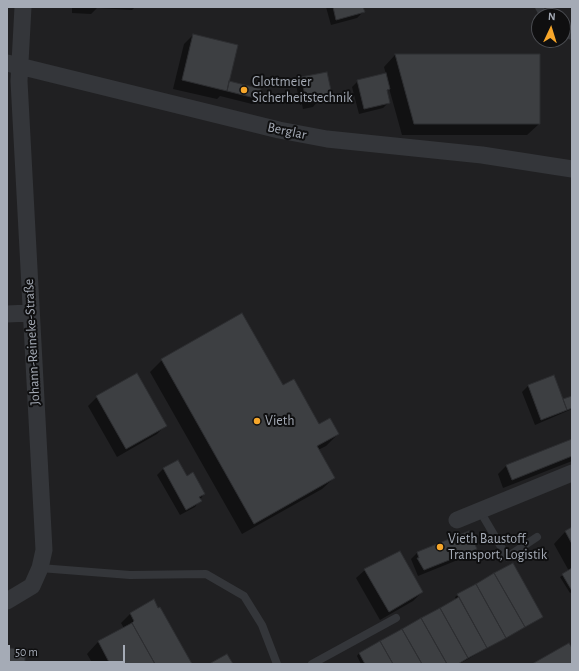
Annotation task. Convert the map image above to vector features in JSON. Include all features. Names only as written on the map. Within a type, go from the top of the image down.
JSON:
[{"type":"street","name":"Johann-Reineke-Straße","points":[[7,601],[32,586],[40,568],[44,550],[18,82],[13,64],[23,7]]},
{"type":"street","name":"Berglar","points":[[13,64],[280,130],[328,140],[482,155],[572,169]]},
{"type":"street","points":[[7,314],[30,313]]},
{"type":"street","points":[[456,520],[572,473]]},
{"type":"lane","points":[[480,511],[507,557],[536,537]]},
{"type":"lane","points":[[40,568],[130,575],[206,574],[244,596],[262,625],[277,664]]},
{"type":"lane","points":[[312,664],[396,618]]},
{"type":"shaded area","points":[[7,7],[572,7],[572,664],[7,664]]},
{"type":"building","points":[[333,7],[363,7],[365,12],[336,20]]},
{"type":"building","points":[[193,34],[238,45],[227,91],[182,80]]},
{"type":"building","points":[[395,54],[540,54],[540,124],[414,124]]},
{"type":"building","points":[[327,72],[332,95],[319,97],[320,101],[309,103],[308,99],[306,100],[301,77]]},
{"type":"building","points":[[386,73],[390,89],[387,90],[390,103],[364,109],[357,80]]},
{"type":"building","name":"Glottmeier Sicherheitstechnik","points":[[229,81],[261,89],[259,99],[227,91]]},
{"type":"building","name":"Vieth","points":[[242,313],[283,385],[294,379],[319,424],[330,418],[339,434],[317,446],[335,478],[254,524],[161,359]]},
{"type":"building","points":[[137,373],[167,426],[126,449],[96,396]]},
{"type":"building","points":[[554,375],[567,410],[541,420],[528,385]]},
{"type":"building","points":[[572,396],[572,408],[567,410],[563,399]]},
{"type":"building","points":[[572,439],[572,456],[512,480],[506,465]]},
{"type":"building","points":[[178,460],[187,476],[193,472],[205,494],[199,497],[202,501],[186,510],[163,468]]},
{"type":"building","points":[[572,527],[572,544],[565,531]]},
{"type":"building","points":[[469,531],[477,549],[424,570],[417,558],[419,558],[417,552]]},
{"type":"building","points":[[400,551],[423,592],[389,612],[364,569]]},
{"type":"building","points":[[513,563],[543,617],[525,627],[494,573]]},
{"type":"building","points":[[572,568],[572,591],[562,574]]},
{"type":"building","points":[[494,573],[525,627],[506,638],[476,584]]},
{"type":"building","points":[[476,584],[506,638],[487,648],[457,594]]},
{"type":"building","points":[[459,597],[487,648],[468,658],[440,608]]},
{"type":"building","points":[[154,599],[192,664],[155,664],[132,623],[134,621],[130,613]]},
{"type":"building","points":[[440,608],[468,658],[458,664],[447,664],[421,618]]},
{"type":"building","points":[[421,618],[447,664],[422,664],[402,629]]},
{"type":"building","points":[[132,623],[155,664],[110,664],[98,641]]},
{"type":"building","points":[[402,629],[422,664],[393,664],[380,641]]},
{"type":"building","points":[[380,641],[393,664],[365,664],[359,653]]},
{"type":"building","points":[[569,643],[572,648],[572,664],[532,664]]},
{"type":"building","points":[[7,648],[25,649],[25,664],[7,664]]},
{"type":"building","points":[[227,654],[233,664],[209,664]]},
{"type":"place","name":"Glottmeier Sicherheitstechnik","points":[[244,90]]},
{"type":"place","name":"Vieth","points":[[257,421]]},
{"type":"place","name":"Vieth Baustoff, Transport, Logistik","points":[[440,547]]}]
